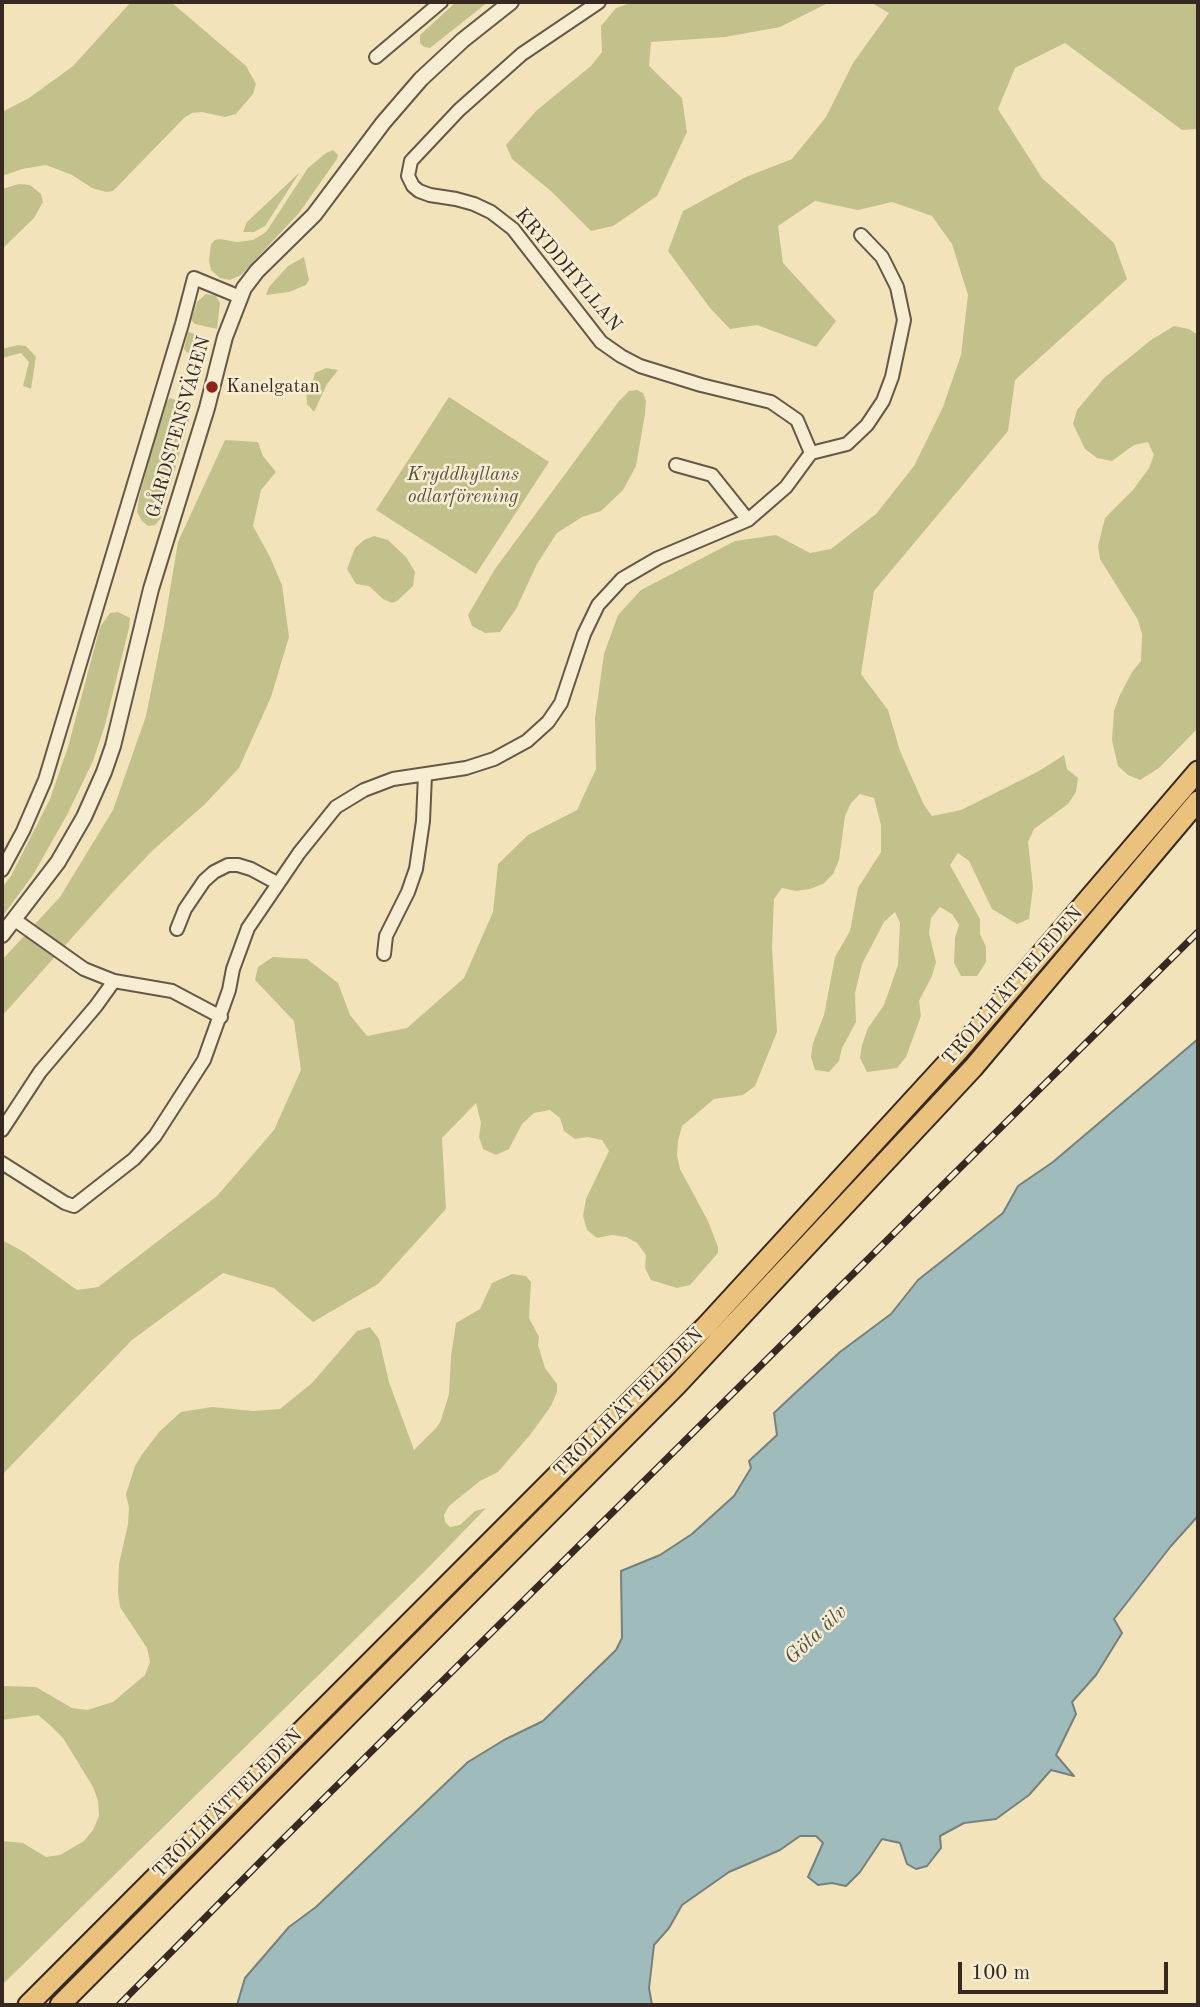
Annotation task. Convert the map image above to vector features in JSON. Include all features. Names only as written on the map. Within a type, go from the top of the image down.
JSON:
[{"type":"highway","name":"TROLLHÄTTELEDEN","points":[[28,2005],[705,1327],[958,1050],[1198,771]]},
{"type":"highway","name":"TROLLHÄTTELEDEN","points":[[60,2005],[676,1386],[973,1068],[1198,801]]},
{"type":"street","points":[[376,57],[441,2]]},
{"type":"street","name":"GÅRDSTENSVÄGEN","points":[[2,934],[58,862],[84,817],[104,772],[113,746],[151,589],[207,408],[225,337],[240,297],[257,271],[314,215],[383,123],[421,79],[463,40],[511,2]]},
{"type":"street","name":"KRYDDHYLLAN","points":[[599,2],[522,54],[459,110],[411,162],[408,176],[411,183],[419,191],[474,204],[491,212],[513,229],[601,342],[621,356],[640,366],[771,402],[797,420],[811,453]]},
{"type":"street","points":[[2,1163],[74,1206],[134,1159],[155,1136],[204,1060],[221,1017],[233,969],[248,929],[277,883],[336,807],[364,790],[393,779],[466,768],[494,759],[527,741],[548,722],[561,703],[584,634],[598,605],[622,579],[658,558],[748,520],[786,487],[811,453],[847,444],[867,425],[883,401],[892,377],[904,320],[897,287],[882,257],[861,235]]},
{"type":"street","points":[[2,870],[23,831],[45,780],[194,278],[240,297]]},
{"type":"street","points":[[676,465],[712,475],[748,520]]},
{"type":"street","points":[[384,954],[386,936],[416,869],[423,821],[425,775]]},
{"type":"street","points":[[177,929],[185,909],[204,881],[221,869],[238,865],[277,883]]},
{"type":"street","points":[[15,920],[84,969],[114,981],[172,991],[221,1017]]},
{"type":"street","points":[[2,1130],[40,1072],[114,981]]},
{"type":"green space","points":[[131,2],[171,2],[246,66],[256,84],[253,94],[236,114],[225,117],[202,112],[185,117],[113,191],[92,188],[72,175],[46,165],[2,176],[2,112],[29,98],[73,66]]},
{"type":"green space","points":[[456,2],[488,2],[430,48],[424,47],[420,43],[420,35]]},
{"type":"green space","points":[[633,2],[830,2],[780,27],[725,37],[651,42],[649,66],[682,98],[687,132],[657,196],[613,226],[591,231],[552,192],[512,159],[506,145],[537,110],[591,66],[602,52],[601,26],[616,8]]},
{"type":"green space","points":[[870,2],[1198,2],[1198,129],[1182,130],[1065,43],[1015,68],[998,109],[1042,178],[1114,243],[1127,279],[1015,380],[1008,431],[874,591],[861,674],[888,710],[900,751],[924,805],[932,816],[961,810],[1039,771],[1064,755],[1067,769],[1078,778],[1076,792],[1068,804],[1034,829],[1028,842],[1033,887],[1029,919],[1017,924],[992,909],[969,861],[958,853],[950,865],[980,919],[980,934],[986,947],[986,962],[977,976],[961,976],[954,963],[955,938],[959,925],[952,914],[940,907],[931,918],[929,933],[936,962],[919,1001],[921,1016],[906,1057],[897,1068],[867,1072],[860,1058],[862,1045],[868,1028],[884,1005],[898,965],[900,923],[895,912],[884,922],[862,964],[855,993],[856,1022],[842,1048],[839,1061],[829,1072],[815,1070],[811,1057],[813,1043],[824,1015],[835,957],[850,931],[858,888],[881,852],[881,825],[874,798],[860,794],[851,803],[845,816],[839,860],[833,874],[823,884],[810,889],[796,891],[782,888],[774,899],[772,947],[777,1032],[755,1086],[743,1095],[714,1099],[682,1126],[677,1155],[680,1169],[708,1221],[718,1247],[718,1253],[690,1285],[677,1288],[651,1280],[645,1268],[646,1255],[637,1243],[626,1237],[612,1235],[597,1238],[587,1230],[583,1216],[586,1199],[609,1151],[602,1140],[588,1137],[575,1139],[564,1131],[560,1118],[550,1110],[534,1113],[522,1124],[509,1149],[496,1155],[483,1149],[479,1137],[481,1123],[476,1103],[442,1138],[446,1209],[378,1284],[313,1322],[274,1288],[223,1273],[132,1340],[2,1475],[2,1240],[24,1252],[77,1290],[98,1287],[217,1196],[274,1130],[301,1070],[294,1021],[255,980],[258,967],[273,957],[307,959],[338,983],[350,1015],[367,1036],[407,1028],[464,978],[493,912],[498,864],[528,835],[577,810],[596,769],[595,718],[604,654],[618,615],[641,590],[735,541],[776,535],[810,553],[831,549],[876,514],[914,466],[943,407],[961,355],[968,295],[952,244],[932,216],[892,202],[858,210],[815,201],[778,226],[783,263],[836,321],[816,347],[757,325],[730,329],[710,308],[668,251],[683,211],[746,177],[792,159],[826,117],[853,63],[889,13]]},
{"type":"green space","points":[[333,150],[338,155],[337,159],[299,213],[241,275],[230,280],[220,278],[211,270],[211,244],[215,240],[253,240],[266,232],[308,168]]},
{"type":"green space","points":[[300,172],[265,226],[254,232],[243,232],[247,222]]},
{"type":"green space","points":[[19,184],[30,185],[41,194],[43,202],[34,218],[2,249],[2,189]]},
{"type":"green space","points":[[304,257],[309,280],[306,285],[289,292],[266,295],[269,287],[288,266]]},
{"type":"green space","points":[[206,294],[216,296],[220,303],[217,329],[195,324],[191,320],[197,302]]},
{"type":"green space","points":[[1174,326],[1189,329],[1198,335],[1198,728],[1159,768],[1140,780],[1128,775],[1118,766],[1112,740],[1114,711],[1119,697],[1141,661],[1142,634],[1138,620],[1100,559],[1098,546],[1105,518],[1133,490],[1149,468],[1154,455],[1148,442],[1134,445],[1112,461],[1097,458],[1085,449],[1073,424],[1077,410],[1104,378],[1151,340]]},
{"type":"green space","points":[[188,332],[209,338],[203,362],[193,358],[184,349]]},
{"type":"green space","points":[[26,346],[36,357],[31,389],[23,386],[29,362],[21,353],[2,358],[2,349]]},
{"type":"green space","points":[[326,368],[338,370],[327,384],[314,412],[307,404],[306,386],[313,380],[315,373]]},
{"type":"green space","points":[[637,390],[643,393],[646,401],[645,414],[636,466],[623,490],[601,511],[582,517],[557,533],[537,564],[516,609],[500,632],[485,633],[472,626],[468,615],[495,569],[619,401],[629,391]]},
{"type":"green space","name":"Kryddhyllans odlarförening","points":[[449,397],[549,462],[476,574],[376,510]]},
{"type":"green space","points":[[170,398],[184,403],[188,409],[189,420],[161,518],[155,525],[148,526],[137,512],[139,498],[161,415]]},
{"type":"green space","points":[[225,440],[258,442],[263,456],[276,472],[261,490],[253,526],[282,585],[289,637],[271,697],[239,768],[204,805],[153,850],[2,1016],[2,960],[60,897],[113,810],[146,716],[178,542]]},
{"type":"green space","points":[[374,536],[388,540],[406,557],[415,572],[413,586],[392,603],[383,599],[369,586],[356,584],[347,569],[355,548]]},
{"type":"green space","points":[[118,612],[130,618],[129,628],[105,725],[93,761],[33,875],[2,917],[2,888],[11,876],[50,799],[68,747],[100,627],[110,613]]},
{"type":"green space","points":[[512,1274],[526,1276],[531,1282],[529,1318],[539,1337],[538,1345],[545,1368],[557,1384],[557,1392],[551,1406],[530,1435],[498,1472],[480,1481],[449,1506],[444,1515],[445,1522],[450,1527],[460,1525],[475,1511],[486,1508],[2,1985],[2,1841],[23,1843],[46,1857],[60,1855],[84,1841],[99,1816],[93,1787],[63,1738],[51,1726],[38,1715],[2,1720],[2,1686],[36,1687],[72,1708],[87,1710],[113,1702],[145,1675],[150,1662],[147,1648],[120,1607],[118,1592],[119,1564],[128,1524],[126,1494],[135,1466],[143,1453],[160,1431],[181,1412],[212,1407],[253,1411],[280,1409],[312,1383],[357,1331],[370,1327],[379,1339],[389,1382],[414,1450],[441,1420],[449,1394],[456,1323],[480,1309],[492,1283]]},
{"type":"water","name":"Göta älv","points":[[1198,1039],[1198,1516],[1114,1619],[1122,1633],[1096,1675],[1072,1702],[1076,1714],[1056,1755],[1074,1776],[1051,1770],[1029,1795],[996,1819],[964,1823],[940,1836],[941,1848],[927,1866],[916,1869],[907,1864],[900,1843],[882,1839],[860,1872],[846,1886],[832,1883],[818,1885],[808,1877],[823,1843],[816,1836],[800,1836],[780,1850],[729,1872],[682,1905],[669,1928],[654,1945],[649,1988],[652,2005],[237,2005],[245,1978],[289,1927],[316,1907],[468,1762],[543,1721],[616,1650],[622,1638],[621,1571],[660,1555],[692,1534],[734,1496],[751,1468],[749,1461],[777,1435],[774,1413],[840,1352],[891,1314],[918,1280],[1003,1213],[1018,1186],[1053,1162]]},
{"type":"railway","points":[[119,2005],[1198,932]]},
{"type":"place","name":"Kanelgatan","points":[[212,387]]}]
